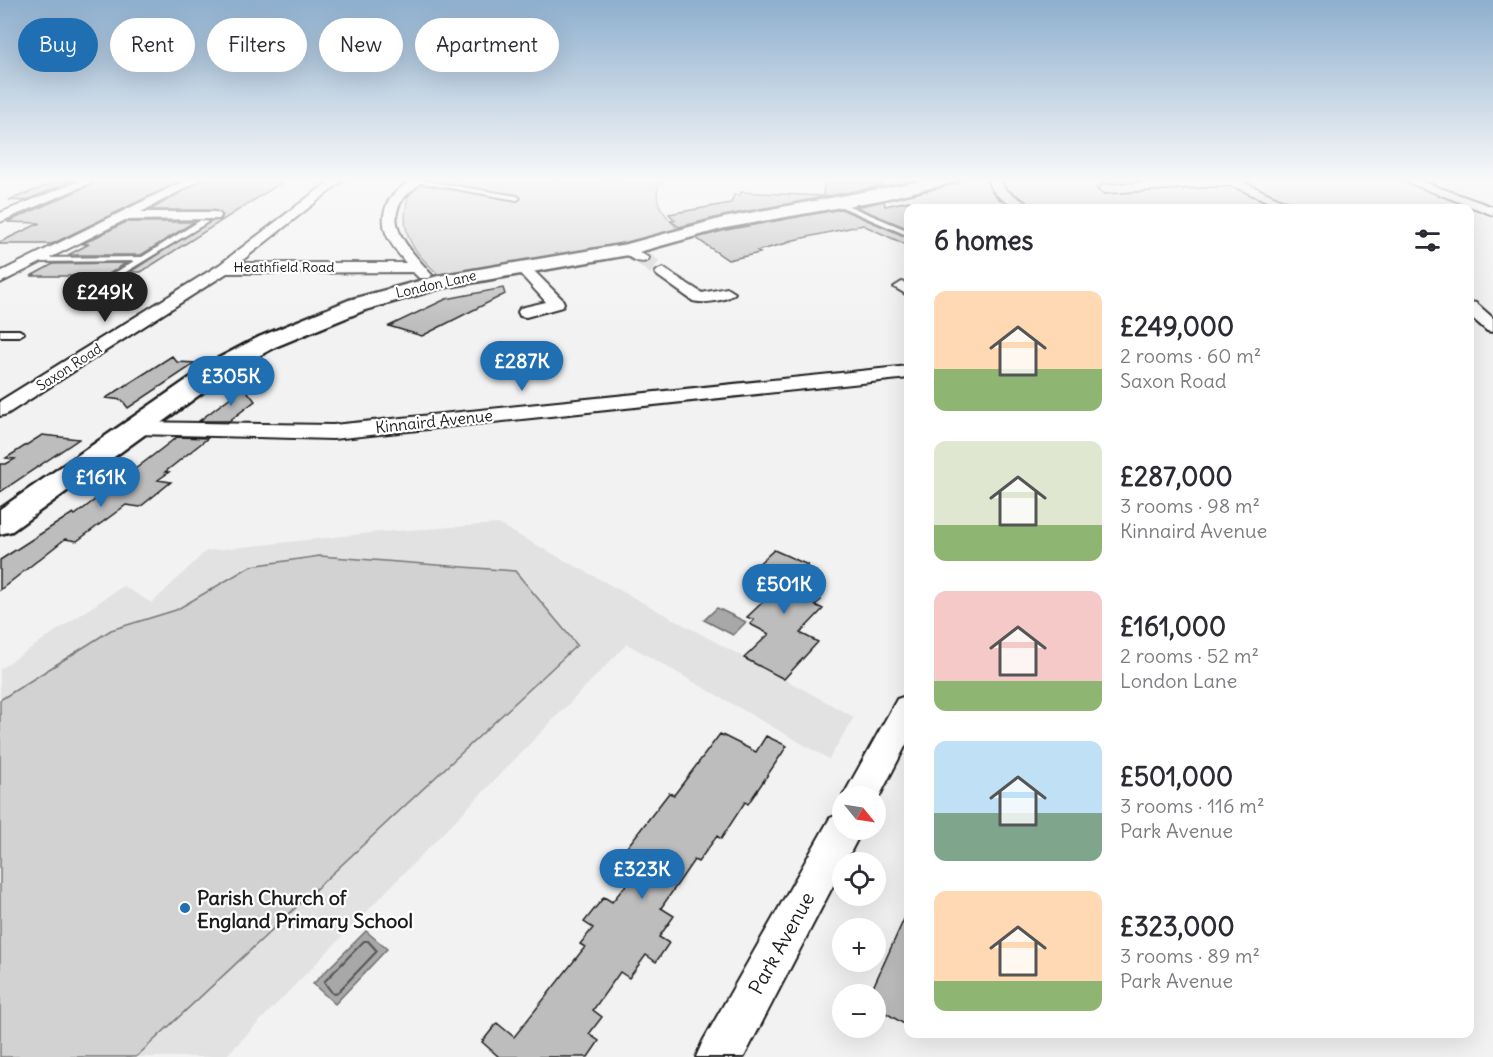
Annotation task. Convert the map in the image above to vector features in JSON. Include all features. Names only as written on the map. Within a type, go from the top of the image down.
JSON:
[{"type":"street","points":[[0,278],[97,228]]},
{"type":"street","name":"Heathfield Road","points":[[224,267],[275,228]]},
{"type":"street","points":[[392,228],[393,238],[425,275],[438,282]]},
{"type":"street","name":"London Lane","points":[[0,524],[226,364],[267,342],[357,305],[438,282],[522,267],[635,254],[708,228]]},
{"type":"street","name":"Heathfield Road","points":[[224,267],[418,267]]},
{"type":"street","name":"Saxon Road","points":[[2,409],[224,267]]},
{"type":"street","points":[[522,267],[556,303],[526,312]]},
{"type":"street","points":[[663,273],[699,298],[727,293]]},
{"type":"street","name":"Kinnaird Avenue","points":[[136,428],[333,432],[904,373]]},
{"type":"street","points":[[866,786],[904,717]]},
{"type":"street","name":"Park Avenue","points":[[719,1057],[838,840]]},
{"type":"lane","points":[[111,279],[194,228]]},
{"type":"lane","points":[[37,260],[143,259]]},
{"type":"lane","points":[[0,333],[19,333]]},
{"type":"shaded area","points":[[406,228],[678,230],[566,256],[439,275],[418,253],[408,237]]},
{"type":"shaded area","name":"Parish Church of England Primary School","points":[[498,524],[854,717],[829,759],[627,644],[225,1057],[0,1057],[0,669],[123,586],[152,603],[206,551],[380,532]]},
{"type":"shaded area","name":"Parish Church of England Primary School","points":[[320,556],[515,571],[577,645],[136,1057],[0,1057],[0,700],[111,630],[176,610],[251,566]]},
{"type":"water","points":[[717,608],[746,622],[733,635],[704,620]]},
{"type":"water","points":[[366,931],[387,949],[335,1004],[313,984]]},
{"type":"building","points":[[29,228],[84,228],[52,244],[0,244]]},
{"type":"building","points":[[113,228],[184,228],[141,255],[68,255],[89,244],[82,244]]},
{"type":"building","points":[[199,228],[210,228],[141,272],[130,272]]},
{"type":"building","points":[[848,228],[789,241],[791,242],[757,251],[760,253],[728,260],[696,238],[726,230]]},
{"type":"building","points":[[870,228],[886,228],[904,236],[904,244]]},
{"type":"building","points":[[126,263],[106,276],[31,276],[53,264]]},
{"type":"building","points":[[503,288],[505,294],[422,336],[389,326],[446,299]]},
{"type":"building","points":[[172,356],[177,362],[196,363],[128,408],[122,400],[106,398]]},
{"type":"building","points":[[244,387],[255,401],[229,421],[199,421]]},
{"type":"building","points":[[42,435],[79,439],[0,492],[0,464],[6,464],[15,459],[6,458]]},
{"type":"building","points":[[177,437],[208,438],[165,472],[169,472],[158,480],[171,482],[140,507],[126,505],[77,541],[65,539],[0,590],[0,560],[73,513],[75,515]]},
{"type":"building","points":[[774,550],[808,565],[801,572],[819,580],[806,593],[821,600],[815,605],[823,609],[800,633],[818,642],[784,679],[744,658],[769,634],[750,624],[754,620],[747,617],[765,600],[754,594],[774,574],[756,566]]},
{"type":"building","points":[[720,734],[756,752],[766,736],[787,746],[748,804],[745,802],[721,839],[717,836],[698,862],[694,860],[661,908],[674,916],[659,937],[669,943],[656,962],[646,955],[629,978],[620,972],[593,1010],[602,1017],[589,1034],[599,1041],[588,1057],[499,1057],[482,1042],[497,1023],[514,1037],[585,947],[580,944],[593,928],[584,922],[604,897],[612,902],[644,863],[624,851],[669,793],[674,795]]},
{"type":"building","points":[[904,919],[904,1024],[886,1013],[886,984],[875,984],[880,972],[886,972],[886,959]]},
{"type":"tunnel","points":[[642,258],[663,273]]},
{"type":"place","name":"Parish Church of England Primary School","points":[[185,908]]}]
